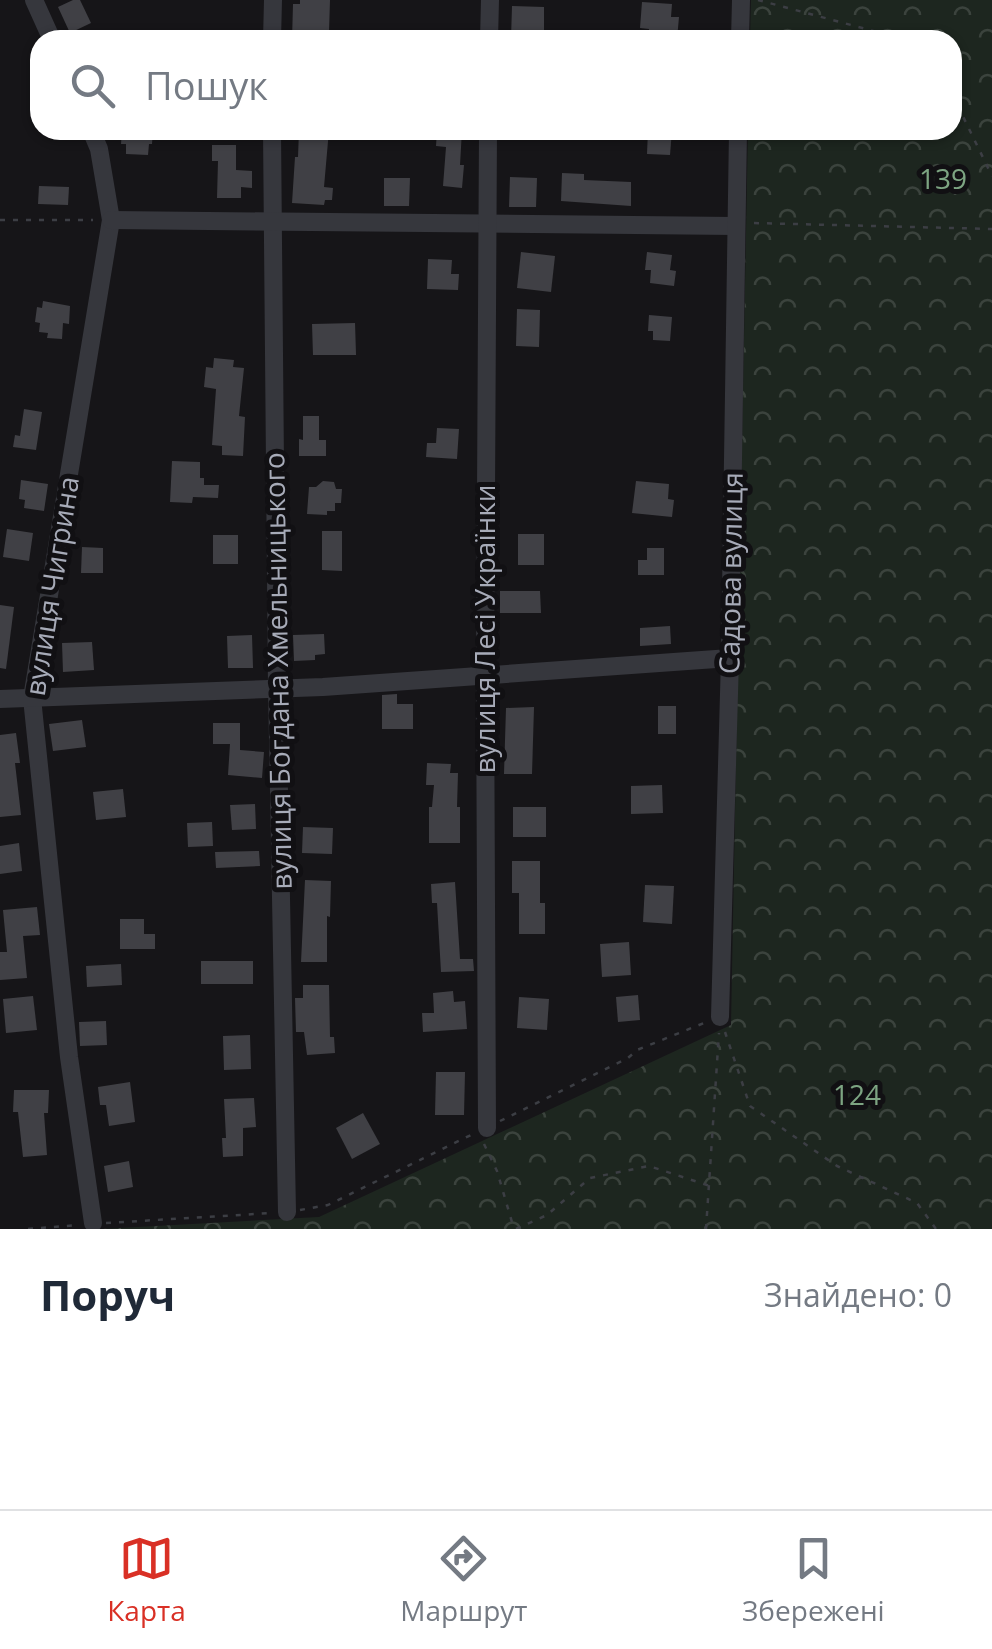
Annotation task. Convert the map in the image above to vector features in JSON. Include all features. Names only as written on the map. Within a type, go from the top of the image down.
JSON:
[{"type":"street","points":[[34,0],[48,30]]},
{"type":"street","points":[[272,0],[272,30]]},
{"type":"street","points":[[489,30],[490,0]]},
{"type":"street","points":[[740,30],[741,0]]},
{"type":"street","name":"вулиця Чигрина","points":[[94,1224],[67,1038],[32,698],[111,220],[95,140]]},
{"type":"street","name":"вулиця Богдана Хмельницького","points":[[272,140],[287,1212]]},
{"type":"street","name":"вулиця Лесі Українки","points":[[487,1128],[488,140]]},
{"type":"street","name":"Садова вулиця","points":[[720,1017],[738,140]]},
{"type":"street","points":[[111,220],[735,226]]},
{"type":"street","points":[[0,699],[278,688],[730,658]]},
{"type":"path","points":[[756,0],[869,30]]},
{"type":"path","points":[[962,114],[992,176]]},
{"type":"path","points":[[0,220],[111,220]]},
{"type":"path","points":[[735,226],[746,222],[992,229]]},
{"type":"path","points":[[28,1229],[287,1212],[328,1205],[628,1058],[637,1050],[720,1017]]},
{"type":"path","points":[[706,1229],[720,1017]]},
{"type":"path","points":[[720,1017],[750,1106],[837,1166],[917,1203],[936,1229]]},
{"type":"path","points":[[487,1128],[484,1146],[497,1171],[515,1229],[547,1214],[590,1178],[649,1166],[710,1186]]},
{"type":"green space","name":"124","points":[[751,0],[992,0],[992,1229],[101,1229],[319,1217],[731,1025],[748,140],[962,140],[962,30],[750,30]]},
{"type":"building","points":[[80,0],[91,23],[69,30],[58,7]]},
{"type":"building","points":[[300,0],[330,0],[329,30],[292,30],[293,4],[300,4]]},
{"type":"building","points":[[642,2],[672,4],[671,17],[679,17],[678,30],[640,28]]},
{"type":"building","points":[[512,6],[544,7],[544,30],[511,30]]},
{"type":"building","points":[[121,140],[152,140],[148,155],[126,154],[126,144],[121,144]]},
{"type":"building","points":[[299,140],[328,140],[324,187],[333,188],[332,200],[325,200],[324,205],[292,203]]},
{"type":"building","points":[[436,140],[461,140],[462,188],[443,186],[446,147],[436,146]]},
{"type":"building","points":[[648,140],[671,140],[670,155],[647,154]]},
{"type":"building","points":[[212,145],[236,145],[236,170],[252,171],[252,188],[241,187],[241,198],[217,198],[218,161],[212,161]]},
{"type":"building","points":[[562,173],[584,174],[584,180],[631,182],[631,206],[561,201]]},
{"type":"building","points":[[510,177],[537,178],[536,207],[509,207]]},
{"type":"building","points":[[384,178],[410,178],[409,206],[384,206]]},
{"type":"building","points":[[39,186],[69,187],[68,205],[38,204]]},
{"type":"building","points":[[521,252],[555,256],[551,292],[517,288]]},
{"type":"building","points":[[647,252],[672,255],[674,286],[650,283],[651,270],[645,270]]},
{"type":"building","points":[[428,259],[452,260],[451,274],[459,274],[458,290],[427,289]]},
{"type":"building","points":[[43,301],[70,306],[69,324],[63,323],[62,339],[47,338],[48,333],[39,332],[40,323],[35,322],[37,307],[42,308]]},
{"type":"building","points":[[517,309],[540,310],[539,347],[516,346]]},
{"type":"building","points":[[649,315],[672,317],[670,341],[653,340],[653,331],[648,331]]},
{"type":"building","points":[[355,323],[356,355],[313,355],[312,324]]},
{"type":"building","points":[[214,358],[234,360],[233,367],[244,368],[239,416],[245,417],[243,456],[222,455],[222,446],[212,445],[216,389],[204,387],[206,367],[213,368]]},
{"type":"building","points":[[24,409],[42,412],[36,450],[13,447],[15,435],[20,436]]},
{"type":"building","points":[[303,416],[319,416],[319,440],[326,440],[326,456],[299,456]]},
{"type":"building","points":[[437,428],[459,429],[457,459],[426,457],[427,443],[436,443]]},
{"type":"building","points":[[172,461],[200,462],[200,478],[204,478],[204,485],[219,485],[218,498],[193,497],[192,503],[170,502]]},
{"type":"building","points":[[21,480],[48,484],[44,511],[24,508],[25,500],[19,499]]},
{"type":"building","points":[[323,481],[334,482],[336,489],[342,489],[341,503],[335,503],[335,511],[327,511],[327,515],[307,514],[309,487]]},
{"type":"building","points":[[636,481],[669,484],[668,499],[674,500],[672,517],[632,513]]},
{"type":"building","points":[[7,529],[33,533],[29,561],[3,557]]},
{"type":"building","points":[[322,531],[342,531],[342,571],[322,570]]},
{"type":"building","points":[[518,534],[544,534],[544,565],[518,565]]},
{"type":"building","points":[[213,535],[238,535],[238,564],[213,564]]},
{"type":"building","points":[[82,547],[103,548],[103,573],[81,573]]},
{"type":"building","points":[[647,548],[664,548],[664,575],[638,575],[638,560],[647,560]]},
{"type":"building","points":[[500,591],[540,591],[541,613],[500,613]]},
{"type":"building","points":[[0,605],[14,607],[6,669],[0,668]]},
{"type":"building","points":[[670,626],[671,644],[640,646],[640,628]]},
{"type":"building","points":[[324,634],[325,654],[315,655],[315,660],[294,661],[293,635]]},
{"type":"building","points":[[252,635],[253,668],[228,668],[227,636]]},
{"type":"building","points":[[92,642],[94,670],[63,672],[62,643]]},
{"type":"building","points":[[397,694],[397,704],[413,704],[413,729],[382,729],[382,695]]},
{"type":"building","points":[[658,706],[676,706],[676,734],[658,734]]},
{"type":"building","points":[[534,707],[532,774],[504,774],[506,708]]},
{"type":"building","points":[[82,720],[86,747],[53,751],[49,724]]},
{"type":"building","points":[[213,723],[240,723],[240,750],[264,752],[262,778],[228,775],[230,744],[213,744]]},
{"type":"building","points":[[16,733],[21,815],[0,817],[0,735]]},
{"type":"building","points":[[427,763],[451,764],[450,773],[458,773],[460,843],[429,843],[429,807],[434,785],[426,785]]},
{"type":"building","points":[[662,785],[663,813],[631,814],[631,786]]},
{"type":"building","points":[[123,789],[126,817],[96,820],[93,792]]},
{"type":"building","points":[[255,804],[256,829],[232,830],[230,805]]},
{"type":"building","points":[[513,807],[546,807],[546,837],[513,837]]},
{"type":"building","points":[[212,822],[213,846],[188,847],[187,823]]},
{"type":"building","points":[[303,827],[333,828],[332,854],[302,853]]},
{"type":"building","points":[[19,843],[22,871],[0,874],[0,846]]},
{"type":"building","points":[[259,851],[260,866],[216,868],[215,852]]},
{"type":"building","points":[[512,861],[540,861],[545,934],[519,934],[519,893],[512,893]]},
{"type":"building","points":[[305,880],[331,881],[327,962],[301,962]]},
{"type":"building","points":[[455,882],[460,959],[473,959],[474,971],[441,972],[437,903],[432,903],[431,884]]},
{"type":"building","points":[[645,885],[674,886],[672,924],[643,922]]},
{"type":"building","points":[[37,907],[40,935],[23,936],[27,978],[0,980],[0,952],[7,952],[3,910]]},
{"type":"building","points":[[120,919],[144,919],[144,934],[155,934],[155,949],[120,949]]},
{"type":"building","points":[[629,942],[631,975],[602,977],[600,944]]},
{"type":"building","points":[[201,961],[253,961],[253,984],[201,984]]},
{"type":"building","points":[[121,964],[122,985],[87,987],[86,966]]},
{"type":"building","points":[[303,985],[329,985],[330,1037],[334,1037],[335,1053],[307,1055],[304,1032],[296,1032],[295,998],[303,998]]},
{"type":"building","points":[[453,991],[454,1002],[465,1001],[467,1029],[423,1032],[422,1013],[434,1013],[433,993]]},
{"type":"building","points":[[638,995],[640,1020],[618,1022],[616,997]]},
{"type":"building","points":[[33,996],[37,1030],[6,1033],[3,999]]},
{"type":"building","points":[[519,997],[549,999],[547,1030],[517,1028]]},
{"type":"building","points":[[106,1021],[107,1045],[80,1046],[79,1022]]},
{"type":"building","points":[[250,1035],[251,1069],[224,1070],[223,1036]]},
{"type":"building","points":[[436,1072],[465,1072],[464,1115],[435,1115]]},
{"type":"building","points":[[130,1082],[135,1122],[109,1126],[98,1087]]},
{"type":"building","points":[[14,1090],[49,1090],[48,1113],[44,1113],[47,1155],[23,1157],[18,1112],[13,1112]]},
{"type":"building","points":[[254,1098],[256,1127],[243,1128],[243,1156],[223,1157],[224,1099]]},
{"type":"building","points":[[363,1113],[380,1144],[352,1159],[336,1128]]},
{"type":"building","points":[[129,1161],[133,1187],[108,1192],[104,1166]]},
{"type":"park label","name":"139","points":[[943,179]]}]
